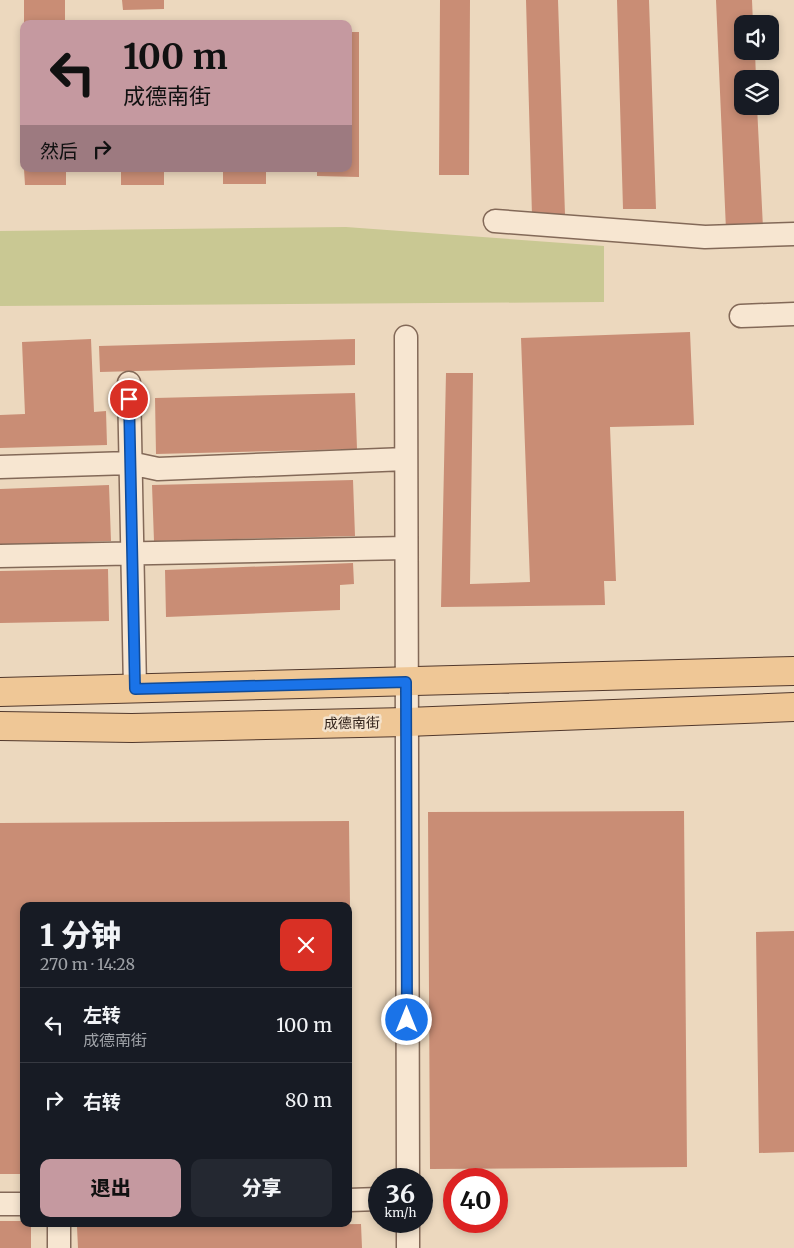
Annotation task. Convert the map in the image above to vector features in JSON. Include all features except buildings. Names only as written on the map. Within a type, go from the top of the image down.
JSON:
[{"type":"main road","points":[[0,692],[794,671]]},
{"type":"main road","name":"成德南街","points":[[0,726],[132,728],[407,722],[794,708]]},
{"type":"street","points":[[495,221],[705,237],[794,234]]},
{"type":"street","points":[[741,316],[794,314]]},
{"type":"street","points":[[406,337],[408,1168]]},
{"type":"street","points":[[128,383],[135,689]]},
{"type":"street","points":[[0,467],[130,463],[158,469],[406,459]]},
{"type":"street","points":[[0,556],[406,548]]},
{"type":"street","points":[[352,1200],[368,1199]]},
{"type":"street","points":[[0,1204],[20,1204]]},
{"type":"street","points":[[59,1227],[59,1248]]},
{"type":"street","points":[[408,1233],[408,1248]]},
{"type":"shaded area","points":[[346,227],[604,246],[604,302],[0,306],[0,231]]},
{"type":"route","points":[[129,399],[135,689],[406,682],[407,1020]]}]
